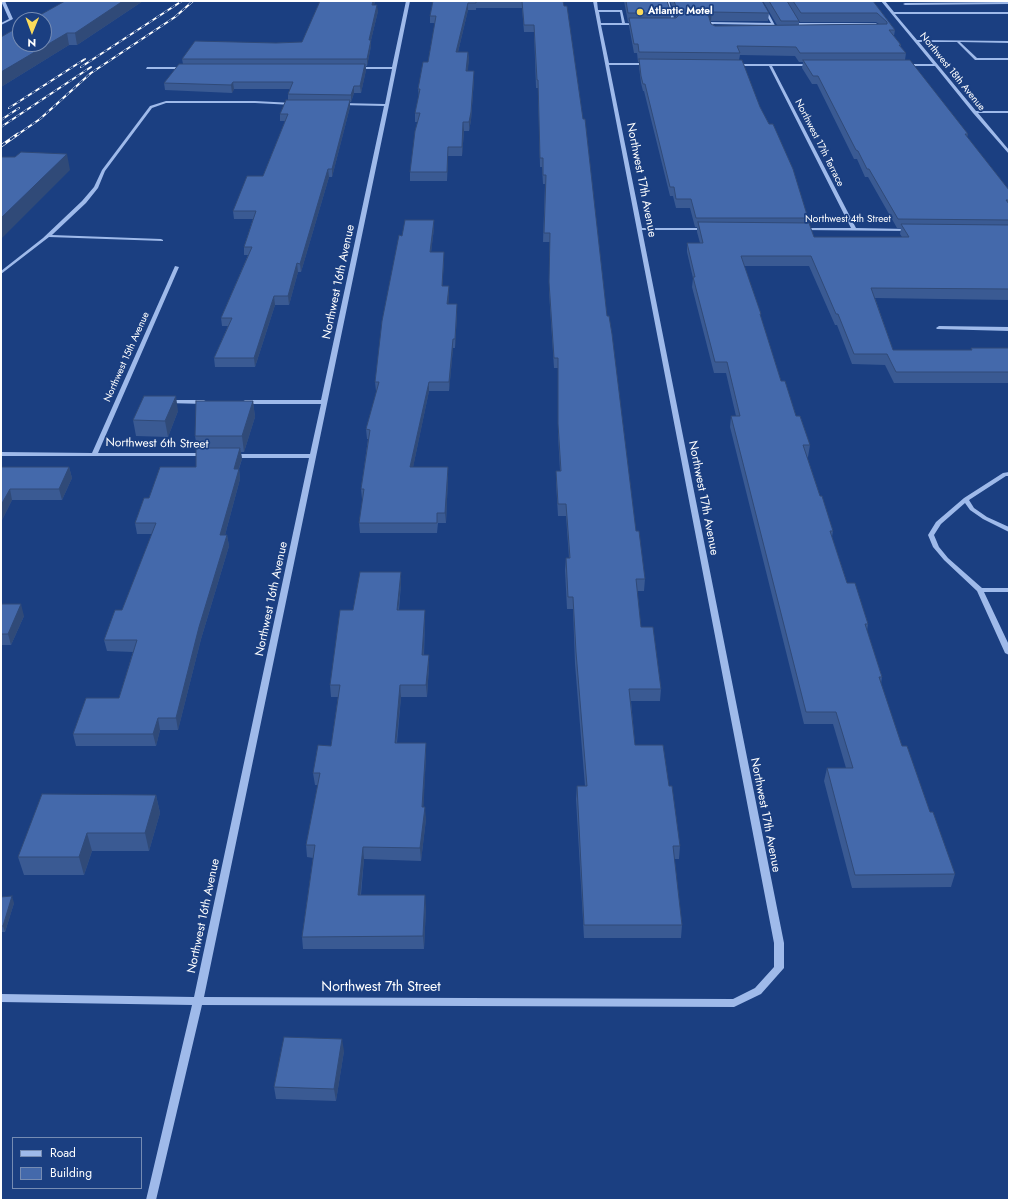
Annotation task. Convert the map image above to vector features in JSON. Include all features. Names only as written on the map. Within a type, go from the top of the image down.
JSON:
[{"type":"street","points":[[1,24],[11,19],[3,1]]},
{"type":"street","name":"Northwest 16th Avenue","points":[[152,1200],[198,1001],[408,1]]},
{"type":"street","name":"Northwest 17th Avenue","points":[[595,1],[779,943],[779,968],[758,991]]},
{"type":"street","points":[[668,1],[675,24],[668,24]]},
{"type":"street","points":[[760,1],[778,32]]},
{"type":"street","name":"Northwest 18th Avenue","points":[[883,1],[1009,153]]},
{"type":"street","points":[[904,4],[1009,3]]},
{"type":"street","points":[[598,11],[621,11],[624,24]]},
{"type":"street","points":[[893,13],[1009,13]]},
{"type":"street","points":[[795,18],[801,28]]},
{"type":"street","points":[[722,32],[714,32],[711,23],[773,24]]},
{"type":"street","points":[[600,24],[645,24]]},
{"type":"street","points":[[798,24],[876,24],[882,32],[875,32]]},
{"type":"street","points":[[770,32],[784,32]]},
{"type":"street","points":[[916,41],[1009,42]]},
{"type":"street","points":[[957,41],[976,59],[1009,59]]},
{"type":"street","points":[[607,64],[652,64]]},
{"type":"street","points":[[731,64],[818,64]]},
{"type":"street","name":"Northwest 17th Terrace","points":[[770,64],[854,229]]},
{"type":"street","points":[[897,65],[935,65]]},
{"type":"street","points":[[147,68],[186,68]]},
{"type":"street","points":[[348,68],[394,68]]},
{"type":"street","points":[[1,273],[48,236],[84,202],[96,187],[106,166],[151,107],[166,102],[255,102],[266,104],[298,104]]},
{"type":"street","points":[[338,104],[387,105]]},
{"type":"street","points":[[974,112],[1009,112]]},
{"type":"street","points":[[639,229],[713,229]]},
{"type":"street","name":"Northwest 4th Street","points":[[799,229],[916,230]]},
{"type":"street","points":[[48,236],[161,240]]},
{"type":"street","name":"Northwest 15th Avenue","points":[[94,454],[177,267]]},
{"type":"street","points":[[939,328],[1009,329]]},
{"type":"street","points":[[163,402],[210,402]]},
{"type":"street","points":[[242,402],[324,402]]},
{"type":"street","name":"Northwest 6th Street","points":[[1,454],[212,456]]},
{"type":"street","points":[[228,456],[313,456]]},
{"type":"street","points":[[1009,474],[1005,474],[966,499],[938,524],[932,535],[936,547],[946,559],[980,590],[1009,653]]},
{"type":"street","points":[[966,499],[972,509],[985,518],[1009,530]]},
{"type":"street","points":[[980,590],[1009,590]]},
{"type":"street","name":"Northwest 7th Street","points":[[1,998],[198,1001],[690,1004],[734,1003],[758,991]]},
{"type":"building","points":[[65,1],[123,1],[75,33],[67,33],[52,42],[52,12],[45,12]]},
{"type":"building","points":[[320,1],[373,1],[372,5],[377,5],[369,40],[371,40],[367,59],[182,59],[195,41],[276,43],[302,42]]},
{"type":"building","points":[[433,1],[476,1],[476,3],[468,3],[456,52],[468,52],[466,71],[474,71],[471,112],[469,122],[463,122],[462,147],[448,147],[447,172],[410,172],[415,131],[420,113],[415,113],[420,89],[418,89],[423,62],[428,62],[436,16],[430,16]]},
{"type":"building","points":[[522,1],[563,1],[564,6],[567,6],[583,119],[585,119],[607,316],[609,316],[612,334],[636,531],[639,531],[645,579],[636,579],[641,627],[653,627],[661,689],[629,689],[635,745],[663,745],[669,786],[672,786],[680,846],[673,846],[682,925],[584,925],[577,786],[587,786],[573,597],[568,597],[566,558],[570,558],[566,504],[558,504],[556,471],[561,471],[558,424],[558,358],[554,358],[549,282],[550,233],[544,233],[546,175],[543,175],[543,158],[540,158],[538,80],[534,25],[524,25]]},
{"type":"building","points":[[626,1],[667,1],[671,13],[628,13]]},
{"type":"building","points":[[674,1],[762,1],[769,13],[712,12],[708,14],[711,24],[715,26],[887,24],[887,22],[877,13],[801,13],[793,1],[873,1],[895,30],[889,30],[906,53],[800,53],[796,47],[737,46],[740,53],[639,52],[638,44],[634,44],[629,18],[676,18],[679,15]]},
{"type":"building","points":[[769,1],[787,1],[799,21],[781,21]]},
{"type":"building","points":[[12,31],[12,52],[35,52],[1,72],[1,37]]},
{"type":"building","points":[[639,59],[742,60],[760,107],[769,124],[773,124],[793,169],[808,218],[696,218],[691,199],[676,199],[674,187],[670,187],[645,84],[643,84],[641,76]]},
{"type":"building","points":[[803,60],[910,60],[968,134],[965,134],[1009,190],[1009,200],[1006,200],[1009,204],[1009,220],[898,219],[869,169],[867,169],[858,151],[856,150],[818,76],[813,76]]},
{"type":"building","points":[[179,64],[365,64],[360,86],[354,86],[351,95],[288,94],[293,82],[233,82],[231,85],[164,83]]},
{"type":"building","points":[[286,100],[350,100],[332,169],[328,169],[300,264],[297,263],[288,296],[274,296],[254,358],[214,358],[232,318],[221,318],[252,247],[244,247],[256,211],[233,211],[247,176],[263,176],[288,114],[280,114]]},
{"type":"building","points":[[21,152],[67,154],[1,218],[1,157],[15,157]]},
{"type":"building","points":[[405,220],[434,220],[430,252],[444,252],[442,286],[449,286],[447,304],[457,304],[455,339],[453,339],[449,382],[429,382],[410,467],[448,467],[445,513],[437,513],[437,523],[359,523],[364,489],[361,489],[370,430],[366,429],[379,382],[375,382],[382,321],[399,235],[402,236]]},
{"type":"building","points":[[698,222],[809,223],[814,237],[909,237],[901,224],[1009,225],[1009,289],[871,288],[893,350],[972,350],[971,348],[1009,348],[1009,372],[896,372],[887,354],[854,354],[838,314],[836,314],[811,256],[741,256],[761,314],[781,381],[785,381],[796,416],[800,416],[810,445],[803,445],[820,496],[822,496],[833,531],[830,531],[847,583],[855,583],[868,624],[865,624],[882,677],[879,677],[902,746],[907,746],[930,812],[933,812],[955,874],[855,875],[827,768],[853,768],[836,712],[806,712],[731,416],[740,416],[727,362],[715,362],[693,277],[695,277],[687,243],[703,243]]},
{"type":"building","points":[[144,396],[176,396],[165,421],[133,420]]},
{"type":"building","points":[[196,401],[253,401],[242,436],[195,436]]},
{"type":"building","points":[[196,448],[240,448],[234,469],[239,469],[220,535],[227,535],[199,627],[176,718],[158,718],[153,734],[73,734],[86,698],[119,698],[137,640],[104,640],[115,610],[122,610],[156,523],[135,523],[144,498],[149,498],[160,467],[196,467]]},
{"type":"building","points":[[1,467],[69,467],[59,489],[10,489],[1,505]]},
{"type":"building","points":[[360,572],[401,572],[397,610],[425,610],[422,655],[429,655],[426,685],[400,685],[395,743],[426,743],[422,807],[425,807],[420,848],[363,847],[358,895],[425,895],[423,936],[302,937],[315,845],[306,845],[320,773],[313,773],[318,745],[331,746],[340,685],[330,685],[340,610],[353,610]]},
{"type":"building","points":[[1,604],[21,604],[8,634],[1,634]]},
{"type":"building","points":[[42,794],[156,795],[145,833],[87,833],[79,857],[18,857]]},
{"type":"building","points":[[12,896],[3,926],[1,926],[1,897]]},
{"type":"building","points":[[284,1037],[342,1039],[334,1089],[274,1087]]},
{"type":"railway","points":[[81,67],[182,1]]},
{"type":"railway","points":[[17,135],[40,119],[91,73],[175,17],[193,1]]},
{"type":"railway","points":[[9,108],[85,59]]},
{"type":"railway","points":[[1,127],[91,67]]},
{"type":"railway","points":[[1,120],[19,108]]},
{"type":"railway","points":[[1,146],[18,134]]},
{"type":"place","name":"Atlantic Motel","points":[[640,12]]}]
